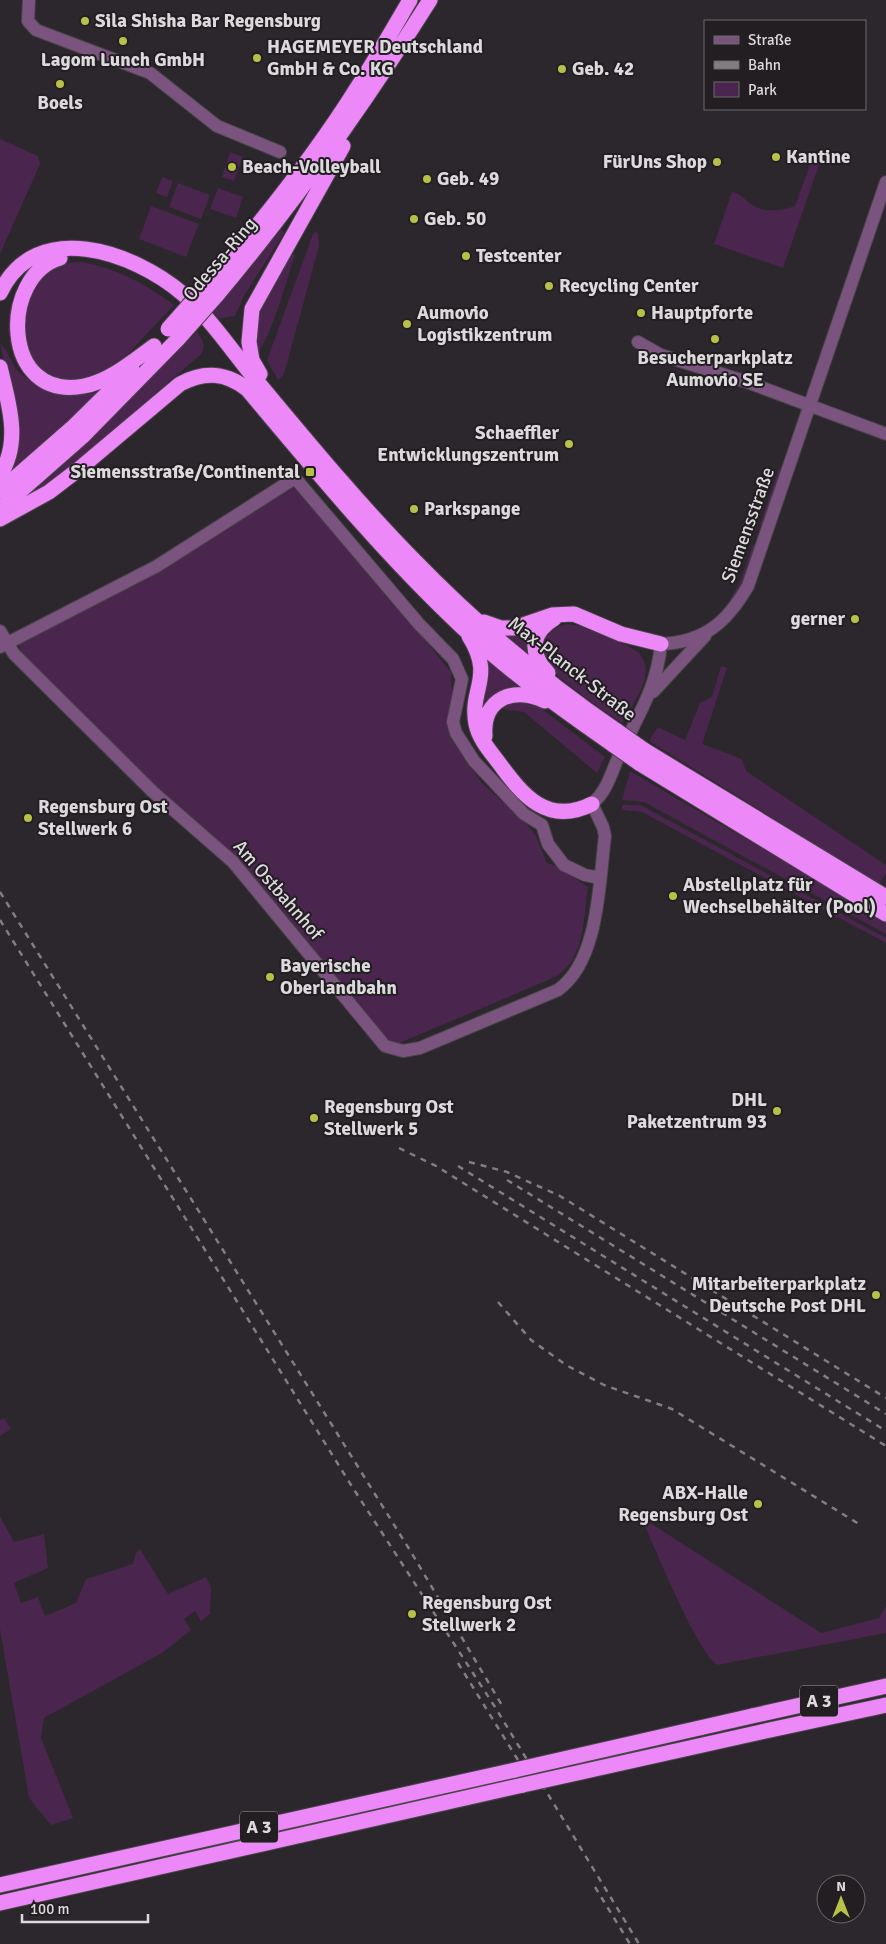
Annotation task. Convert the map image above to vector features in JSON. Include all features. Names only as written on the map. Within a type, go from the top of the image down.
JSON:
[{"type":"highway","name":"Odessa-Ring","points":[[212,290],[249,237],[321,142],[357,88],[410,0]]},
{"type":"highway","name":"Odessa-Ring","points":[[0,509],[84,435],[212,290],[281,217],[371,93],[430,0]]},
{"type":"highway","points":[[284,411],[252,360],[249,326],[252,309],[371,93]]},
{"type":"highway","points":[[0,293],[5,282],[23,263],[35,255],[49,251],[61,249],[95,250],[133,262],[181,293],[197,307],[284,411]]},
{"type":"highway","points":[[154,346],[128,365],[99,381],[86,386],[57,387],[27,373],[9,350],[3,320],[8,300],[15,286],[25,275],[50,260],[62,258],[94,259],[130,270],[176,301],[201,327],[251,386],[316,470]]},
{"type":"highway","name":"Odessa-Ring","points":[[0,491],[79,422],[154,346],[173,334]]},
{"type":"highway","points":[[0,367],[12,430],[8,459],[0,474]]},
{"type":"highway","points":[[0,519],[49,492],[79,470],[180,384],[206,374],[225,376],[247,389],[316,470]]},
{"type":"highway","name":"Max-Planck-Straße","points":[[284,411],[380,525],[470,624],[557,706],[615,737]]},
{"type":"highway","name":"Max-Planck-Straße","points":[[316,470],[408,574],[470,624],[567,694],[615,737],[886,914]]},
{"type":"highway","points":[[562,614],[547,623],[538,633],[534,646],[535,655],[539,663],[567,694]]},
{"type":"highway","points":[[592,804],[572,812],[552,811],[538,805],[522,793],[487,747],[479,735],[476,723],[475,711],[481,682],[480,662],[470,624],[514,628],[562,614],[580,616],[621,634],[661,644]]},
{"type":"highway","points":[[487,747],[484,734],[486,716],[492,706],[502,698],[523,694],[539,698],[557,706]]},
{"type":"highway","name":"Max-Planck-Straße","points":[[642,756],[886,898]]},
{"type":"highway","name":"A 3","points":[[0,1885],[886,1686]]},
{"type":"highway","name":"A 3","points":[[0,1903],[886,1705]]},
{"type":"street","points":[[29,0],[28,21],[36,30],[150,73],[217,126],[280,152]]},
{"type":"street","name":"Siemensstraße","points":[[661,644],[685,641],[710,630],[735,607],[748,586],[886,182]]},
{"type":"street","points":[[638,342],[661,355],[811,404],[886,434]]},
{"type":"street","points":[[4,645],[157,566],[295,478],[333,520],[419,624],[453,659],[462,679],[453,722],[456,733],[474,762],[524,814],[542,825],[548,844],[564,864],[585,875],[600,878]]},
{"type":"street","points":[[650,696],[710,630]]},
{"type":"street","name":"Am Ostbahnhof","points":[[0,631],[4,645],[153,792],[233,862],[380,1041],[392,1049],[403,1051],[420,1048],[545,996],[566,984],[581,966],[587,951],[600,878],[605,836],[603,827],[592,804]]},
{"type":"street","points":[[592,804],[607,787],[618,758],[650,696],[659,663],[661,644]]},
{"type":"green space","points":[[0,139],[38,156],[40,164],[0,254]]},
{"type":"green space","name":"Beach-Volleyball","points":[[230,152],[243,157],[234,181],[222,177]]},
{"type":"green space","points":[[812,159],[820,162],[783,268],[714,244],[732,192],[738,194],[751,205],[763,210],[782,210],[795,206]]},
{"type":"green space","points":[[162,177],[173,181],[167,197],[156,193]]},
{"type":"green space","points":[[178,183],[210,195],[201,219],[169,207]]},
{"type":"green space","points":[[218,188],[243,197],[236,218],[210,209]]},
{"type":"green space","points":[[151,206],[199,224],[186,257],[139,239]]},
{"type":"green space","points":[[281,229],[284,233],[244,296],[235,316],[216,319],[211,315]]},
{"type":"green space","points":[[315,232],[318,233],[319,246],[284,374],[278,380],[267,360]]},
{"type":"green space","points":[[287,253],[295,255],[273,322],[255,359],[256,322],[261,305]]},
{"type":"green space","points":[[81,262],[107,268],[130,278],[174,305],[116,367],[91,380],[51,379],[15,352],[8,330],[10,308],[18,289],[60,263]]},
{"type":"green space","points":[[197,332],[203,343],[201,354],[64,473],[42,489],[37,485],[95,433]]},
{"type":"green space","points":[[0,344],[19,372],[40,386],[60,389],[104,388],[11,474],[7,471],[14,407]]},
{"type":"green space","points":[[779,468],[781,469],[762,526],[760,525]]},
{"type":"green space","points":[[292,486],[344,541],[451,672],[452,697],[447,720],[451,739],[482,783],[524,821],[536,836],[547,863],[559,867],[588,887],[580,943],[576,954],[561,972],[546,981],[397,1044],[388,1040],[238,861],[158,790],[21,654],[19,644],[192,550]]},
{"type":"green space","points":[[753,544],[755,545],[742,582],[730,605],[728,604],[740,582]]},
{"type":"green space","points":[[567,624],[586,627],[603,634],[641,655],[646,667],[644,684],[622,723],[569,685],[545,662],[542,655],[542,642],[554,629]]},
{"type":"green space","points":[[533,626],[529,654],[505,634]]},
{"type":"green space","points":[[485,657],[522,688],[484,713],[480,706]]},
{"type":"green space","points":[[721,666],[727,668],[702,744],[742,759],[746,771],[886,865],[886,873],[879,884],[649,741],[658,727],[685,740],[700,703],[712,697]]},
{"type":"green space","points":[[510,699],[534,703],[605,757],[597,773],[524,712],[496,708]]},
{"type":"green space","points":[[630,771],[886,921],[886,934],[644,802],[622,800]]},
{"type":"green space","points":[[622,805],[640,805],[646,808],[886,938],[886,943],[642,812],[622,810]]},
{"type":"green space","points":[[4,1418],[11,1429],[0,1436],[0,1420]]},
{"type":"green space","points":[[0,1516],[14,1542],[44,1534],[48,1568],[14,1583],[21,1603],[38,1597],[45,1616],[76,1603],[86,1579],[133,1564],[136,1553],[140,1549],[168,1594],[206,1577],[211,1587],[210,1614],[201,1621],[195,1611],[184,1619],[191,1630],[162,1653],[44,1718],[41,1738],[73,1818],[51,1825],[29,1798],[0,1629]]},
{"type":"green space","points":[[641,1517],[821,1633],[879,1618],[886,1606],[886,1633],[717,1665],[708,1656],[687,1619]]},
{"type":"railway","points":[[0,892],[411,1552],[503,1707]]},
{"type":"railway","points":[[0,920],[351,1485],[495,1707],[639,1944]]},
{"type":"railway","points":[[399,1148],[436,1166],[886,1446]]},
{"type":"railway","points":[[469,1162],[507,1172],[560,1196],[886,1398]]},
{"type":"railway","points":[[458,1166],[886,1431]]},
{"type":"railway","points":[[507,1180],[886,1414]]},
{"type":"railway","points":[[498,1302],[531,1340],[566,1365],[604,1385],[672,1409],[859,1524]]},
{"type":"railway","points":[[458,1663],[526,1773]]},
{"type":"railway","points":[[595,1887],[630,1944]]},
{"type":"place","name":"Sila Shisha Bar Regensburg","points":[[85,21]]},
{"type":"place","name":"Lagom Lunch GmbH","points":[[123,41]]},
{"type":"place","name":"HAGEMEYER Deutschland GmbH & Co. KG","points":[[257,58]]},
{"type":"place","name":"Geb. 42","points":[[562,69]]},
{"type":"place","name":"Boels","points":[[60,84]]},
{"type":"place","name":"Kantine","points":[[776,157]]},
{"type":"place","name":"FürUns Shop","points":[[717,162]]},
{"type":"place","name":"Beach-Volleyball","points":[[232,167]]},
{"type":"place","name":"Geb. 49","points":[[427,179]]},
{"type":"place","name":"Geb. 50","points":[[414,219]]},
{"type":"place","name":"Testcenter","points":[[466,256]]},
{"type":"place","name":"Recycling Center","points":[[549,286]]},
{"type":"place","name":"Hauptpforte","points":[[641,313]]},
{"type":"place","name":"Aumovio Logistikzentrum","points":[[407,324]]},
{"type":"place","name":"Besucherparkplatz Aumovio SE","points":[[715,339]]},
{"type":"place","name":"Schaeffler Entwicklungszentrum","points":[[569,444]]},
{"type":"place","name":"Siemensstraße/Continental","points":[[310,472]]},
{"type":"place","name":"Parkspange","points":[[414,509]]},
{"type":"place","name":"gerner","points":[[855,619]]},
{"type":"place","name":"Regensburg Ost Stellwerk 6","points":[[28,818]]},
{"type":"place","name":"Abstellplatz für Wechselbehälter (Pool)","points":[[673,896]]},
{"type":"place","name":"Bayerische Oberlandbahn","points":[[270,977]]},
{"type":"place","name":"DHL Paketzentrum 93","points":[[777,1111]]},
{"type":"place","name":"Regensburg Ost Stellwerk 5","points":[[314,1118]]},
{"type":"place","name":"Mitarbeiterparkplatz Deutsche Post DHL","points":[[876,1295]]},
{"type":"place","name":"ABX-Halle Regensburg Ost","points":[[758,1504]]},
{"type":"place","name":"Regensburg Ost Stellwerk 2","points":[[412,1614]]}]
